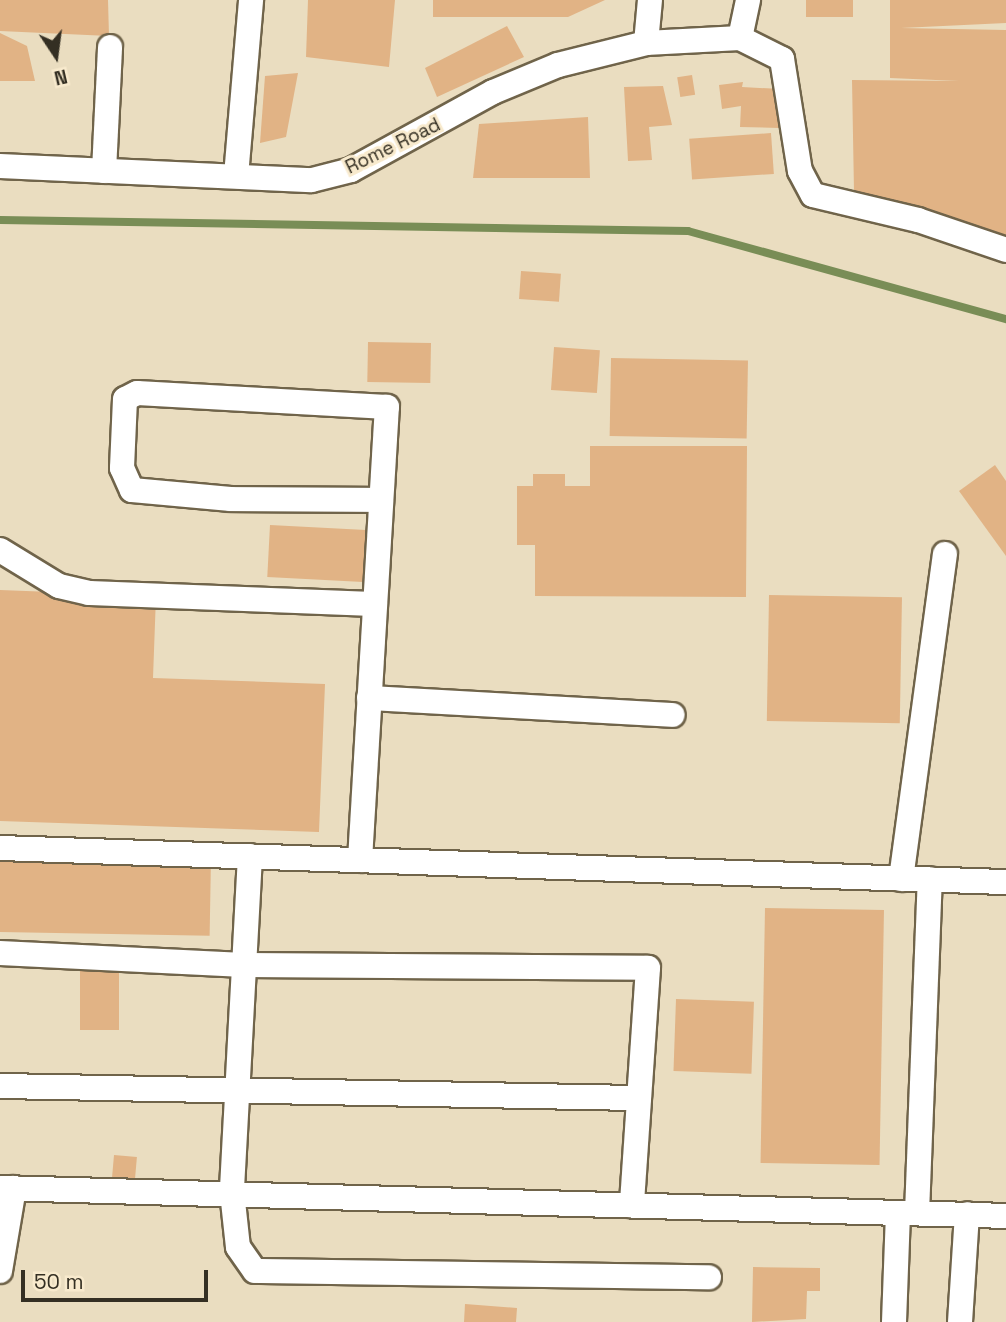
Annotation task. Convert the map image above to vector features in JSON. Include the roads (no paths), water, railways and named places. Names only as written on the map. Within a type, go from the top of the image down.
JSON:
[{"type":"lane","points":[[236,176],[251,0]]},
{"type":"lane","points":[[646,43],[650,0]]},
{"type":"lane","points":[[748,0],[740,38],[782,59],[800,171],[813,195],[918,220],[1006,250]]},
{"type":"lane","name":"Rome Road","points":[[0,166],[312,180],[351,170],[493,92],[558,65],[646,43],[740,38]]},
{"type":"lane","points":[[104,171],[110,47]]},
{"type":"lane","points":[[360,860],[387,407],[136,393],[125,399],[122,468],[132,490],[232,499],[380,500]]},
{"type":"lane","points":[[0,550],[59,586],[89,593],[374,604]]},
{"type":"lane","points":[[901,879],[945,554]]},
{"type":"lane","points":[[369,698],[673,715]]},
{"type":"lane","points":[[0,848],[1006,882]]},
{"type":"lane","points":[[250,856],[232,1192],[238,1247],[255,1272],[709,1277]]},
{"type":"lane","points":[[894,1322],[908,1213],[930,879]]},
{"type":"lane","points":[[0,953],[244,965],[648,968],[632,1205]]},
{"type":"lane","points":[[0,1086],[237,1087],[639,1098]]},
{"type":"lane","points":[[0,1271],[7,1188],[232,1192],[1006,1216]]},
{"type":"lane","points":[[960,1322],[967,1214]]},
{"type":"waterway","points":[[0,220],[688,231],[1006,319]]}]
